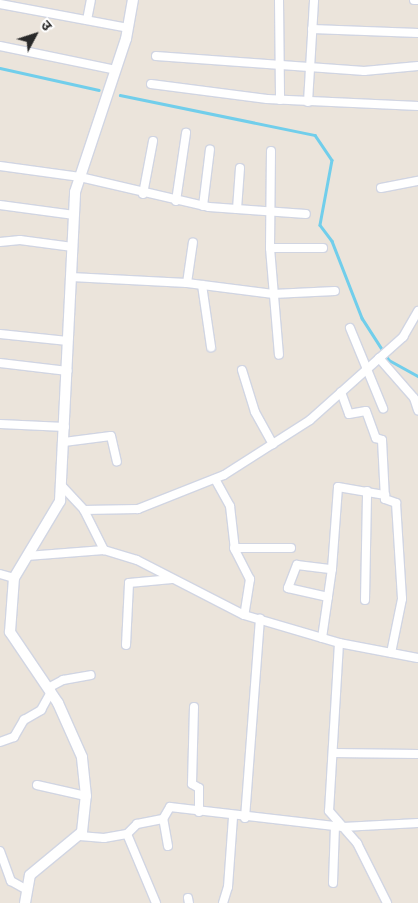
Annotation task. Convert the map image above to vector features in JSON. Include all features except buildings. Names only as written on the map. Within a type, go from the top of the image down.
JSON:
[{"type":"street","points":[[87,20],[91,0]]},
{"type":"street","points":[[80,836],[86,796],[82,757],[49,690],[10,632],[14,578],[60,501],[68,371],[74,215],[80,177],[116,70],[128,28],[132,0]]},
{"type":"street","points":[[280,0],[282,67],[280,100]]},
{"type":"street","points":[[308,102],[314,0]]},
{"type":"street","points":[[0,4],[128,28]]},
{"type":"street","points":[[312,29],[418,33]]},
{"type":"street","points":[[0,46],[116,70]]},
{"type":"street","points":[[156,56],[282,67],[364,71],[418,66]]},
{"type":"street","points":[[151,84],[280,100],[418,106]]},
{"type":"street","points":[[176,201],[186,133]]},
{"type":"street","points":[[143,194],[153,141]]},
{"type":"street","points":[[203,206],[210,149]]},
{"type":"street","points":[[271,150],[270,248],[279,355]]},
{"type":"street","points":[[0,166],[80,177],[143,194],[203,206],[306,214]]},
{"type":"street","points":[[237,210],[240,168]]},
{"type":"street","points":[[380,188],[418,181]]},
{"type":"street","points":[[0,205],[74,215]]},
{"type":"street","points":[[0,242],[20,240],[72,247]]},
{"type":"street","points":[[187,284],[193,242]]},
{"type":"street","points":[[270,248],[323,248]]},
{"type":"street","points":[[71,278],[202,285],[273,294],[335,291]]},
{"type":"street","points":[[202,285],[211,347]]},
{"type":"street","points":[[84,510],[138,510],[215,479],[310,420],[403,337],[418,311]]},
{"type":"street","points":[[350,328],[364,371],[383,408]]},
{"type":"street","points":[[0,334],[68,341]]},
{"type":"street","points":[[381,357],[414,398],[418,410]]},
{"type":"street","points":[[0,363],[68,371]]},
{"type":"street","points":[[242,370],[255,412],[273,444]]},
{"type":"street","points":[[342,392],[349,414],[368,412],[376,438],[382,440],[385,499],[396,502],[401,611],[391,653]]},
{"type":"street","points":[[0,424],[65,427]]},
{"type":"street","points":[[64,442],[111,436],[117,461]]},
{"type":"street","points":[[215,479],[233,515],[234,548],[250,578],[244,614]]},
{"type":"street","points":[[61,485],[84,510],[104,550]]},
{"type":"street","points":[[322,638],[332,569],[338,486],[385,495]]},
{"type":"street","points":[[365,600],[367,491]]},
{"type":"street","points":[[234,548],[290,548]]},
{"type":"street","points":[[27,556],[104,550],[173,578],[244,614],[260,620],[339,643],[418,658]]},
{"type":"street","points":[[328,597],[288,588],[297,565],[332,569]]},
{"type":"street","points":[[0,574],[14,578]]},
{"type":"street","points":[[126,645],[129,583],[173,578]]},
{"type":"street","points":[[245,818],[260,620]]},
{"type":"street","points":[[339,643],[330,811],[339,826],[357,843],[387,903]]},
{"type":"street","points":[[0,742],[14,738],[24,720],[41,710],[49,690],[63,680],[91,675]]},
{"type":"street","points":[[194,707],[192,784],[199,788],[200,812]]},
{"type":"street","points":[[333,753],[418,754]]},
{"type":"street","points":[[37,784],[86,796]]},
{"type":"street","points":[[168,846],[163,820],[170,807],[233,817],[339,826],[418,822]]},
{"type":"street","points":[[223,903],[228,887],[233,817]]},
{"type":"street","points":[[25,903],[30,875],[80,836],[104,838],[127,834],[137,824],[163,820]]},
{"type":"street","points":[[333,883],[339,826]]},
{"type":"street","points":[[127,834],[156,903]]},
{"type":"street","points":[[0,851],[11,881],[27,890]]},
{"type":"waterway","points":[[0,68],[99,90]]},
{"type":"waterway","points":[[120,95],[315,135],[332,160],[320,225],[332,241],[362,318],[389,360],[418,376]]}]
